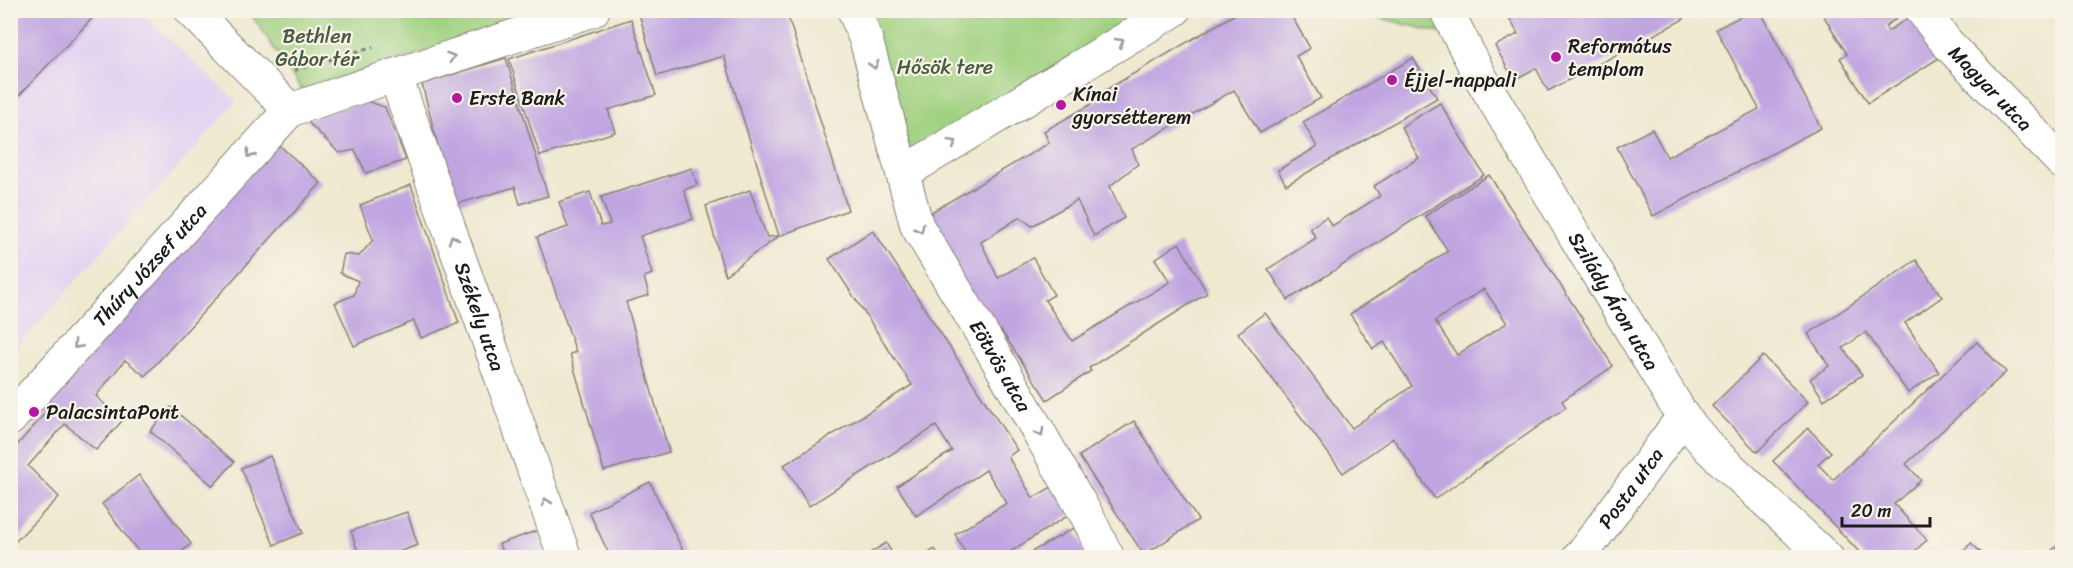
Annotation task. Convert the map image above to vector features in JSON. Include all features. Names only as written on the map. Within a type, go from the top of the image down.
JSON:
[{"type":"street","points":[[191,10],[290,110],[593,10]]},
{"type":"street","points":[[854,10],[866,40],[903,173],[1174,10]]},
{"type":"street","name":"Szilády Áron utca","points":[[1446,10],[1481,78],[1683,417],[1710,449],[1827,558]]},
{"type":"street","name":"Magyar utca","points":[[1922,10],[1947,43],[2062,162]]},
{"type":"street","name":"Székely utca","points":[[395,75],[565,558]]},
{"type":"street","name":"Thúry József utca","points":[[10,420],[290,110]]},
{"type":"street","name":"Eötvös utca","points":[[903,173],[917,226],[990,346],[1087,516],[1108,558]]},
{"type":"street","name":"Posta utca","points":[[1579,558],[1683,417]]},
{"type":"shaded area","points":[[11,11],[138,11],[237,101],[11,353]]},
{"type":"green space","name":"Hősök tere","points":[[866,10],[1153,11],[911,156]]},
{"type":"green space","name":"Bethlen Gábor tér","points":[[249,11],[556,11],[302,90]]},
{"type":"green space","points":[[1353,11],[1433,11],[1445,34]]},
{"type":"building","points":[[10,10],[100,10],[10,105]]},
{"type":"building","points":[[638,10],[786,10],[848,210],[779,236],[724,56],[657,76]]},
{"type":"building","points":[[1242,10],[1288,10],[1310,48],[1296,56],[1321,98],[1260,133],[1234,90],[1132,149],[1138,164],[1110,186],[1124,218],[1094,236],[1077,200],[1032,226],[1020,217],[981,242],[998,278],[1033,258],[1054,295],[1045,300],[1072,341],[1170,282],[1155,259],[1179,243],[1207,293],[1089,368],[1091,371],[1047,400],[1001,330],[994,334],[925,225],[933,211],[1049,143],[1044,131],[1102,98],[1099,94]]},
{"type":"building","name":"Református templom","points":[[1505,10],[1687,10],[1681,13],[1684,19],[1548,91],[1536,68],[1514,80],[1495,46],[1518,34]]},
{"type":"building","points":[[1753,10],[1760,10],[1821,128],[1653,216],[1617,147],[1652,129],[1667,157],[1759,109],[1716,29]]},
{"type":"building","points":[[1825,10],[1890,10],[1896,19],[1885,26],[1888,31],[1913,15],[1939,58],[1868,103],[1840,58],[1847,54],[1822,13]]},
{"type":"building","points":[[631,19],[656,95],[608,110],[615,132],[540,156],[509,59]]},
{"type":"building","points":[[506,58],[548,196],[520,204],[515,187],[453,205],[422,84]]},
{"type":"building","points":[[1413,58],[1437,98],[1286,185],[1278,170],[1317,147],[1303,122]]},
{"type":"building","points":[[363,100],[385,107],[406,160],[366,173],[355,150],[339,153],[306,120]]},
{"type":"building","points":[[1440,103],[1484,175],[1288,300],[1268,269],[1316,238],[1310,228],[1326,217],[1332,226],[1380,196],[1374,186],[1419,158],[1401,127]]},
{"type":"building","points":[[277,143],[321,183],[145,376],[125,360],[96,396],[122,421],[96,450],[65,424],[28,466],[59,497],[10,547],[10,453],[49,409],[43,406]]},
{"type":"building","points":[[692,168],[697,185],[684,190],[693,219],[640,236],[652,274],[644,277],[649,295],[626,302],[669,452],[604,471],[570,354],[576,352],[537,237],[568,227],[559,202],[590,192],[601,226],[610,224],[601,197]]},
{"type":"building","points":[[1489,175],[1613,366],[1562,401],[1566,407],[1435,499],[1393,438],[1343,473],[1238,333],[1265,313],[1352,428],[1412,386],[1384,342],[1373,349],[1350,314],[1448,251],[1425,216]],"holes":[[[1484,289],[1507,323],[1457,355],[1435,321]]]},
{"type":"building","points":[[411,185],[459,323],[421,338],[414,321],[354,346],[335,303],[354,295],[358,281],[340,273],[344,254],[359,256],[373,240],[360,205]]},
{"type":"building","points":[[750,190],[767,237],[779,236],[725,275],[706,206]]},
{"type":"building","points":[[873,230],[1017,450],[1008,457],[1033,498],[1055,485],[1072,513],[1000,558],[968,558],[955,534],[1007,503],[986,470],[916,516],[897,486],[952,451],[936,426],[809,506],[784,465],[912,385],[829,259]]},
{"type":"building","points":[[1916,260],[1942,297],[1905,323],[1939,372],[1908,393],[1866,332],[1843,348],[1862,375],[1824,400],[1810,379],[1829,366],[1808,334]]},
{"type":"building","points":[[1977,342],[2006,372],[1906,464],[1921,480],[1894,504],[1927,540],[1907,558],[1865,558],[1773,461],[1808,428],[1831,452],[1818,464],[1833,480]]},
{"type":"building","points":[[1763,356],[1808,402],[1757,452],[1712,406]]},
{"type":"building","points":[[171,407],[234,462],[213,486],[150,431]]},
{"type":"building","points":[[1134,421],[1198,520],[1144,555],[1079,456]]},
{"type":"building","points":[[270,456],[303,533],[274,545],[241,468]]},
{"type":"building","points":[[139,475],[191,544],[174,558],[143,558],[102,504]]},
{"type":"building","points":[[650,482],[683,551],[670,558],[611,558],[589,512]]},
{"type":"building","points":[[407,512],[418,545],[382,558],[360,558],[351,531]]},
{"type":"building","points":[[1074,528],[1090,558],[1037,558],[1033,551]]},
{"type":"building","points":[[539,530],[548,558],[504,558],[499,544]]},
{"type":"building","points":[[2062,541],[2062,558],[2044,558]]},
{"type":"building","points":[[886,543],[895,558],[862,558]]},
{"type":"building","points":[[1971,543],[1987,558],[1957,558]]},
{"type":"building","points":[[935,549],[940,558],[920,558]]},
{"type":"place","name":"Református templom","points":[[1556,57]]},
{"type":"place","name":"Éjjel-nappali","points":[[1392,80]]},
{"type":"place","name":"Erste Bank","points":[[457,98]]},
{"type":"place","name":"Kínai gyorsétterem","points":[[1061,105]]},
{"type":"place","name":"PalacsintaPont","points":[[34,412]]}]
